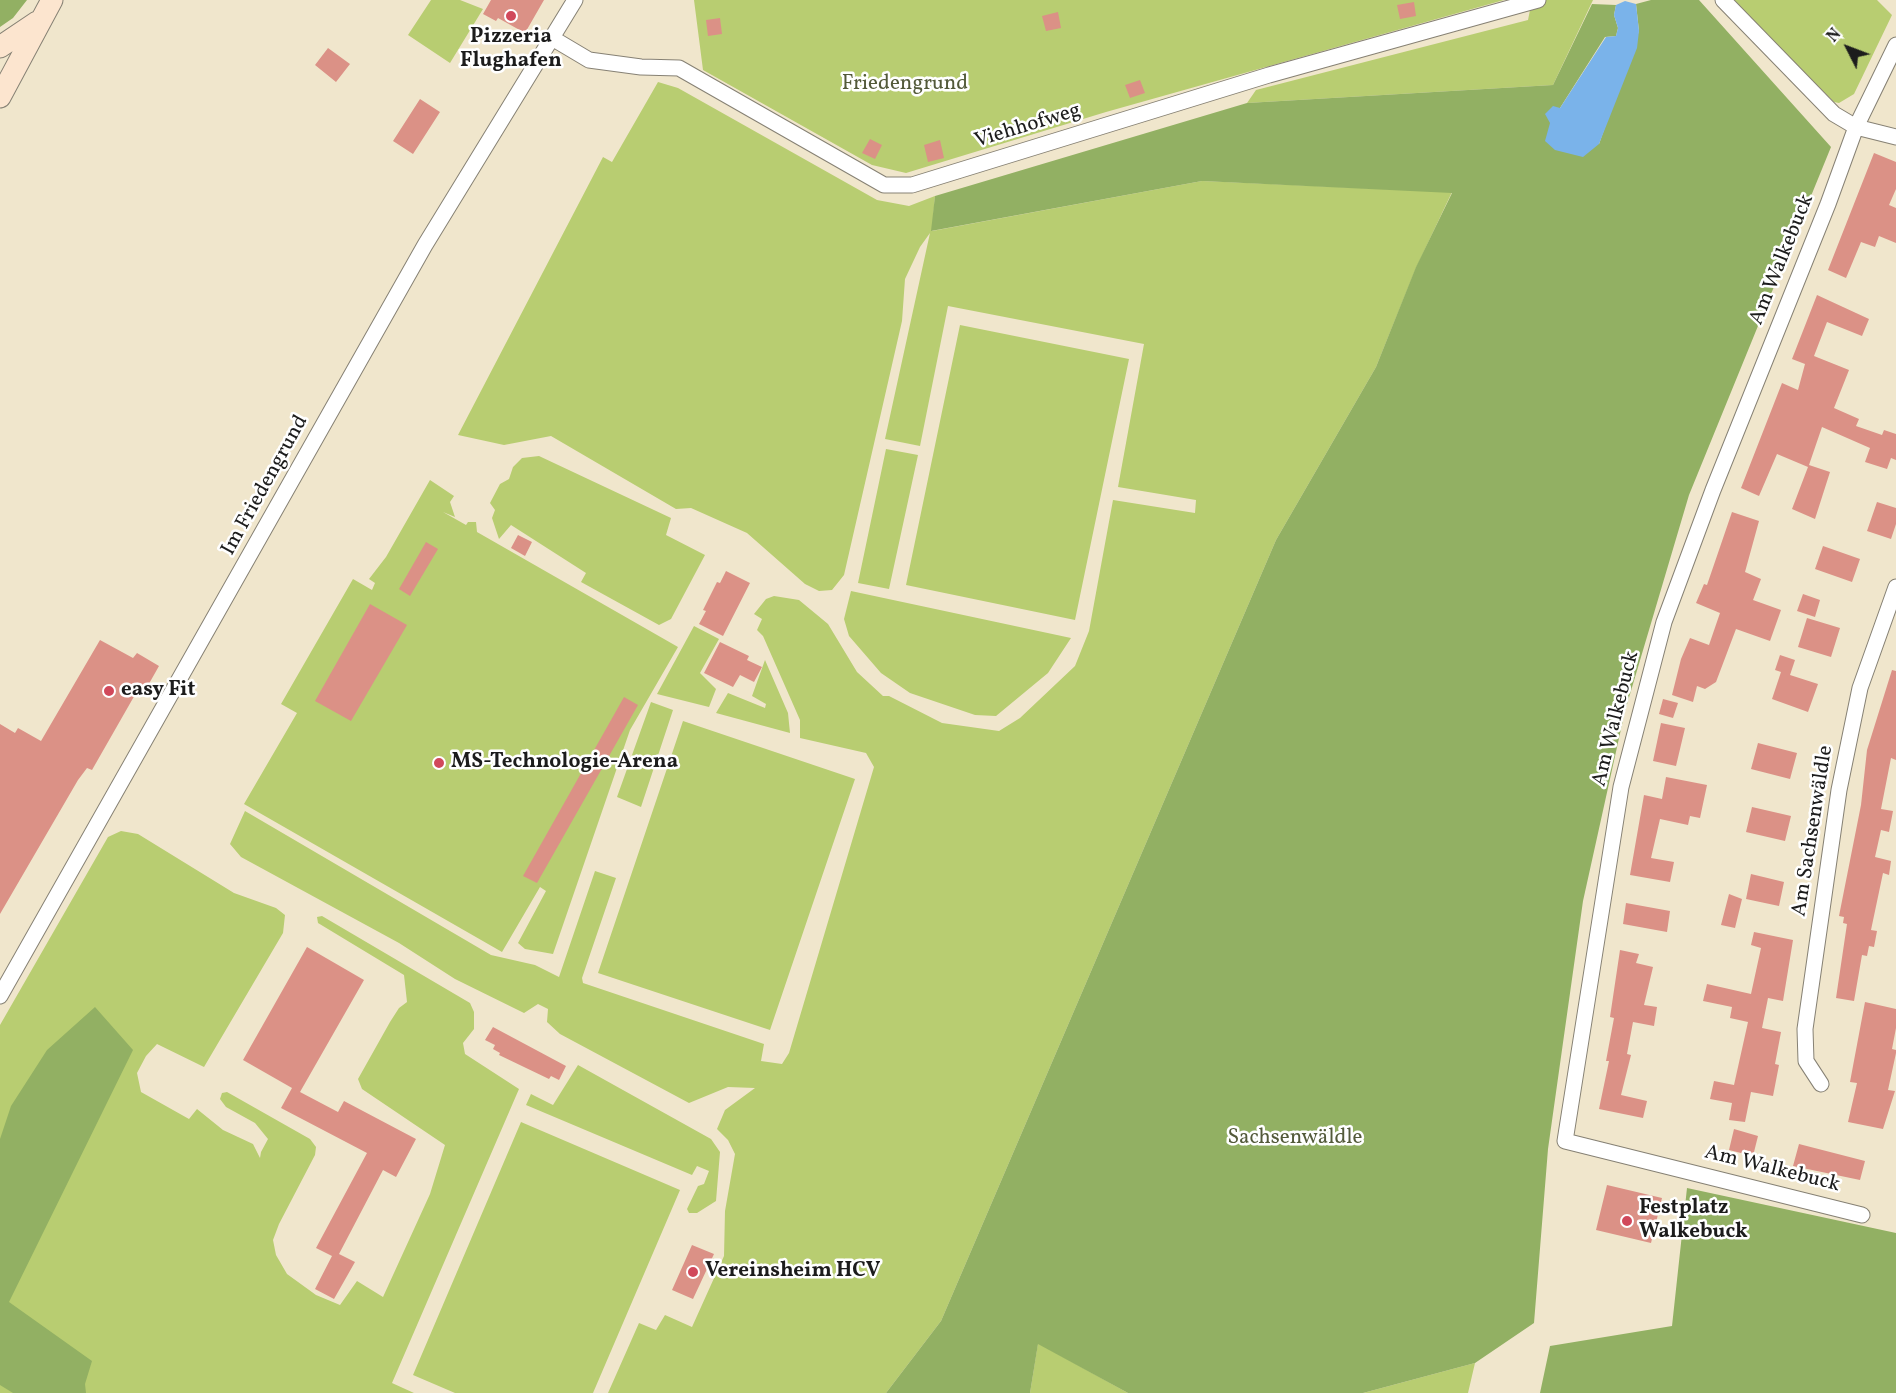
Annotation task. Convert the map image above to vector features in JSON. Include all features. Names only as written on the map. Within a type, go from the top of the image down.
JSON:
[{"type":"main road","points":[[0,47],[47,9]]},
{"type":"main road","points":[[0,97],[47,9]]},
{"type":"street","name":"Im Friedengrund","points":[[0,996],[425,244],[575,0]]},
{"type":"street","name":"Viehhofweg","points":[[552,38],[589,60],[641,67],[679,68],[884,185],[912,185],[1269,75],[1538,0]]},
{"type":"street","points":[[1723,0],[1834,114],[1856,127],[1896,137]]},
{"type":"street","name":"Am Walkebuck","points":[[1862,1215],[1565,1141],[1622,787],[1660,633],[1713,490],[1828,204],[1856,127],[1896,45]]},
{"type":"street","name":"Am Sachsenwäldle","points":[[1821,1084],[1806,1061],[1805,1029],[1839,790],[1860,688],[1896,587]]},
{"type":"green space","points":[[0,0],[27,0],[13,18],[0,27]]},
{"type":"green space","points":[[431,0],[460,0],[483,9],[450,63],[408,35]]},
{"type":"green space","name":"Friedengrund","points":[[694,0],[1504,0],[1106,112],[906,173],[872,165],[703,70]]},
{"type":"green space","points":[[1532,0],[1593,0],[1553,85],[1247,103],[1256,90],[1528,20]]},
{"type":"green space","name":"Sachsenwäldle","points":[[1651,0],[1699,0],[1831,147],[1689,495],[1625,711],[1583,901],[1548,1149],[1534,1323],[1475,1363],[1363,1393],[1128,1393],[1038,1344],[1030,1393],[886,1393],[941,1321],[1276,540],[1376,367],[1416,267],[1452,193],[1202,181],[931,231],[935,196],[1247,103],[1553,85],[1592,4],[1616,5],[1614,15],[1618,28],[1616,36],[1605,37],[1560,108],[1599,144],[1639,31],[1636,4]]},
{"type":"green space","points":[[1732,0],[1877,0],[1892,15],[1854,94],[1839,103],[1834,102]]},
{"type":"green space","points":[[658,82],[678,88],[877,200],[909,206],[935,196],[932,231],[1202,181],[1452,192],[1416,268],[1376,367],[1276,540],[941,1321],[886,1393],[608,1393],[639,1323],[656,1330],[665,1315],[692,1327],[724,1256],[725,1211],[735,1154],[728,1140],[717,1129],[725,1110],[755,1088],[728,1087],[689,1103],[560,1034],[547,1022],[548,1009],[538,1004],[524,1013],[455,979],[399,943],[241,857],[230,844],[245,811],[491,955],[535,965],[559,977],[595,871],[616,878],[582,978],[583,983],[764,1044],[761,1061],[782,1064],[789,1053],[874,767],[866,753],[800,738],[800,720],[763,636],[757,630],[762,619],[754,614],[766,599],[774,596],[799,600],[828,624],[857,672],[883,696],[889,696],[942,723],[999,731],[1020,718],[1075,666],[1089,631],[1113,500],[1195,513],[1196,500],[1118,487],[1144,344],[948,306],[920,446],[885,439],[930,233],[920,247],[905,279],[902,321],[844,575],[832,590],[819,591],[805,584],[747,533],[691,508],[676,509],[551,436],[504,445],[458,435],[603,157],[612,162]]},
{"type":"green space","points":[[960,325],[1129,359],[1075,620],[906,585]]},
{"type":"green space","points":[[886,449],[918,455],[889,589],[858,583]]},
{"type":"green space","points":[[539,456],[671,518],[666,535],[705,555],[671,619],[659,625],[581,582],[586,573],[511,525],[499,539],[492,518],[495,510],[490,503],[500,484],[509,479],[513,467],[522,458]]},
{"type":"green space","name":"MS-Technologie-Arena","points":[[430,480],[454,496],[450,502],[455,517],[443,512],[466,525],[468,522],[476,522],[477,532],[678,647],[630,730],[553,954],[525,949],[518,943],[546,891],[540,887],[502,952],[244,804],[297,713],[281,704],[353,579],[372,590],[375,583],[369,579],[386,557]]},
{"type":"green space","points":[[851,591],[1071,638],[1048,673],[996,716],[975,715],[910,693],[881,673],[849,636],[844,619]]},
{"type":"green space","points":[[694,626],[719,639],[700,673],[716,689],[709,707],[657,694]]},
{"type":"green space","points":[[765,660],[788,713],[790,733],[716,713],[728,693],[765,708],[766,704],[752,696]]},
{"type":"green space","points":[[651,702],[673,710],[641,807],[617,797]]},
{"type":"green space","points":[[683,721],[855,779],[770,1030],[598,973]]},
{"type":"green space","points":[[121,831],[138,834],[234,893],[276,908],[285,915],[283,933],[204,1067],[157,1044],[146,1056],[137,1073],[141,1092],[189,1119],[197,1109],[223,1130],[253,1144],[260,1158],[268,1139],[255,1123],[226,1107],[220,1099],[222,1093],[227,1092],[310,1139],[316,1147],[315,1155],[273,1240],[276,1255],[287,1274],[316,1295],[340,1305],[357,1281],[383,1297],[430,1194],[445,1145],[362,1089],[358,1079],[390,1022],[399,1008],[407,1002],[404,975],[318,923],[317,917],[322,916],[470,1003],[474,1012],[474,1029],[463,1043],[465,1054],[519,1089],[392,1383],[414,1393],[0,1393],[0,1025],[108,837]]},
{"type":"green space","points":[[95,1007],[133,1050],[9,1302],[92,1361],[85,1384],[86,1393],[13,1393],[0,1385],[0,1139],[11,1106],[47,1050]]},
{"type":"green space","points":[[578,1065],[711,1139],[720,1152],[716,1201],[697,1213],[689,1213],[687,1209],[698,1186],[704,1184],[709,1171],[697,1166],[692,1175],[526,1105],[531,1094],[553,1105]]},
{"type":"green space","points":[[521,1122],[680,1190],[593,1393],[455,1393],[413,1375]]},
{"type":"green space","points":[[1687,1188],[1896,1233],[1896,1393],[1540,1393],[1550,1346],[1672,1326]]},
{"type":"green space","points":[[1038,1343],[1128,1393],[1030,1393]]},
{"type":"green space","points":[[1475,1363],[1468,1393],[1363,1393]]},
{"type":"water","points":[[1625,1],[1636,4],[1639,31],[1637,48],[1599,144],[1583,157],[1555,150],[1545,141],[1550,123],[1545,114],[1553,106],[1560,108],[1606,37],[1616,36],[1618,28],[1614,15],[1616,5]]},
{"type":"building","name":"Pizzeria Flughafen","points":[[491,0],[544,0],[525,33],[498,18],[496,21],[483,14]]},
{"type":"building","points":[[1414,2],[1416,16],[1400,19],[1397,5]]},
{"type":"building","points":[[1058,12],[1061,28],[1046,31],[1042,16]]},
{"type":"building","points":[[720,18],[722,34],[708,36],[706,20]]},
{"type":"building","points":[[328,48],[350,64],[336,82],[315,65]]},
{"type":"building","points":[[1140,80],[1145,93],[1130,98],[1125,85]]},
{"type":"building","points":[[420,99],[440,112],[413,154],[393,141]]},
{"type":"building","points":[[870,139],[882,145],[875,159],[862,153]]},
{"type":"building","points":[[940,140],[944,158],[928,162],[924,145]]},
{"type":"building","points":[[1874,153],[1896,162],[1896,189],[1889,205],[1896,208],[1896,243],[1879,236],[1875,247],[1861,242],[1846,278],[1828,270]]},
{"type":"building","points":[[1817,295],[1869,319],[1862,336],[1827,322],[1814,356],[1849,370],[1834,408],[1859,419],[1856,426],[1882,435],[1884,430],[1896,434],[1896,460],[1891,458],[1887,469],[1865,462],[1870,448],[1822,427],[1809,465],[1830,472],[1815,519],[1792,509],[1808,467],[1777,454],[1759,496],[1741,488],[1782,383],[1798,390],[1805,364],[1792,359]]},
{"type":"building","points":[[1877,502],[1896,508],[1896,524],[1891,539],[1867,531]]},
{"type":"building","points":[[1732,512],[1759,521],[1745,572],[1761,579],[1753,600],[1781,610],[1770,641],[1736,629],[1716,682],[1705,689],[1697,686],[1693,702],[1672,695],[1681,659],[1690,638],[1709,645],[1720,613],[1696,603],[1704,584],[1707,585]]},
{"type":"building","points":[[518,535],[532,542],[525,556],[511,548]]},
{"type":"building","points":[[426,542],[438,549],[410,596],[399,589]]},
{"type":"building","points":[[1823,546],[1860,559],[1852,582],[1815,569]]},
{"type":"building","points":[[726,571],[750,583],[723,636],[699,624],[706,611],[703,610],[717,582],[720,583]]},
{"type":"building","points":[[1803,594],[1820,600],[1815,617],[1797,611]]},
{"type":"building","points":[[370,604],[407,625],[351,721],[315,701]]},
{"type":"building","points":[[1807,618],[1840,628],[1831,657],[1798,647]]},
{"type":"building","points":[[100,640],[133,658],[137,653],[159,666],[146,689],[140,686],[92,770],[87,768],[78,780],[0,914],[0,724],[15,733],[18,728],[41,741]]},
{"type":"building","points":[[720,642],[749,656],[747,660],[762,667],[754,682],[740,675],[733,687],[704,673]]},
{"type":"building","points":[[1780,655],[1795,660],[1790,675],[1818,684],[1808,712],[1772,699],[1781,672],[1775,670]]},
{"type":"building","points":[[1892,670],[1896,671],[1896,760],[1891,758],[1881,809],[1893,811],[1889,832],[1881,830],[1875,857],[1891,861],[1889,875],[1883,873],[1871,930],[1877,931],[1874,947],[1869,946],[1867,956],[1862,955],[1854,1001],[1836,998],[1847,924],[1843,923],[1844,917],[1839,916],[1861,805],[1867,750]]},
{"type":"building","points":[[624,697],[638,705],[537,883],[523,876]]},
{"type":"building","points":[[1663,699],[1678,703],[1673,718],[1659,714]]},
{"type":"building","points":[[1661,723],[1685,728],[1676,766],[1653,761]]},
{"type":"building","points":[[1758,743],[1797,753],[1790,779],[1751,769]]},
{"type":"building","points":[[1666,777],[1707,785],[1700,818],[1690,816],[1688,825],[1660,819],[1651,858],[1674,862],[1670,882],[1630,875],[1644,795],[1662,799]]},
{"type":"building","points":[[1752,807],[1791,816],[1785,841],[1746,832]]},
{"type":"building","points":[[1751,874],[1784,882],[1779,906],[1746,899]]},
{"type":"building","points":[[1729,894],[1742,899],[1735,928],[1721,925]]},
{"type":"building","points":[[1626,903],[1670,911],[1667,932],[1623,924]]},
{"type":"building","points":[[1754,932],[1793,940],[1783,1001],[1768,998],[1762,1028],[1781,1032],[1775,1064],[1779,1065],[1773,1096],[1751,1092],[1745,1122],[1729,1120],[1732,1103],[1710,1099],[1714,1081],[1734,1085],[1748,1022],[1730,1018],[1732,1007],[1703,1001],[1707,984],[1751,994],[1761,948],[1751,945]]},
{"type":"building","points":[[307,947],[364,980],[300,1092],[338,1112],[344,1101],[416,1139],[396,1177],[383,1170],[339,1254],[355,1262],[334,1299],[315,1289],[332,1256],[316,1248],[367,1153],[281,1108],[292,1088],[243,1060]]},
{"type":"building","points":[[1620,950],[1639,954],[1636,963],[1653,967],[1644,1005],[1657,1007],[1654,1026],[1633,1022],[1627,1054],[1631,1055],[1621,1095],[1647,1101],[1643,1118],[1599,1109],[1609,1061],[1606,1061],[1614,1018],[1610,1017]]},
{"type":"building","points":[[1865,1002],[1896,1009],[1896,1028],[1892,1049],[1896,1050],[1896,1053],[1888,1090],[1895,1091],[1883,1129],[1848,1122],[1857,1083],[1850,1082]]},
{"type":"building","points":[[493,1027],[566,1066],[559,1080],[551,1076],[549,1079],[499,1055],[500,1053],[493,1049],[495,1045],[485,1040]]},
{"type":"building","points":[[1734,1129],[1758,1136],[1753,1156],[1729,1150]]},
{"type":"building","points":[[1799,1144],[1865,1161],[1860,1180],[1793,1166]]},
{"type":"building","name":"Festplatz Walkebuck","points":[[1607,1185],[1662,1198],[1651,1243],[1596,1230]]},
{"type":"building","name":"Vereinsheim HCV","points":[[692,1245],[714,1254],[693,1299],[672,1290]]},
{"type":"place","name":"Pizzeria Flughafen","points":[[511,16]]},
{"type":"place","name":"easy Fit","points":[[109,691]]},
{"type":"place","name":"MS-Technologie-Arena","points":[[439,763]]},
{"type":"place","name":"Festplatz Walkebuck","points":[[1627,1221]]},
{"type":"place","name":"Vereinsheim HCV","points":[[693,1272]]}]
